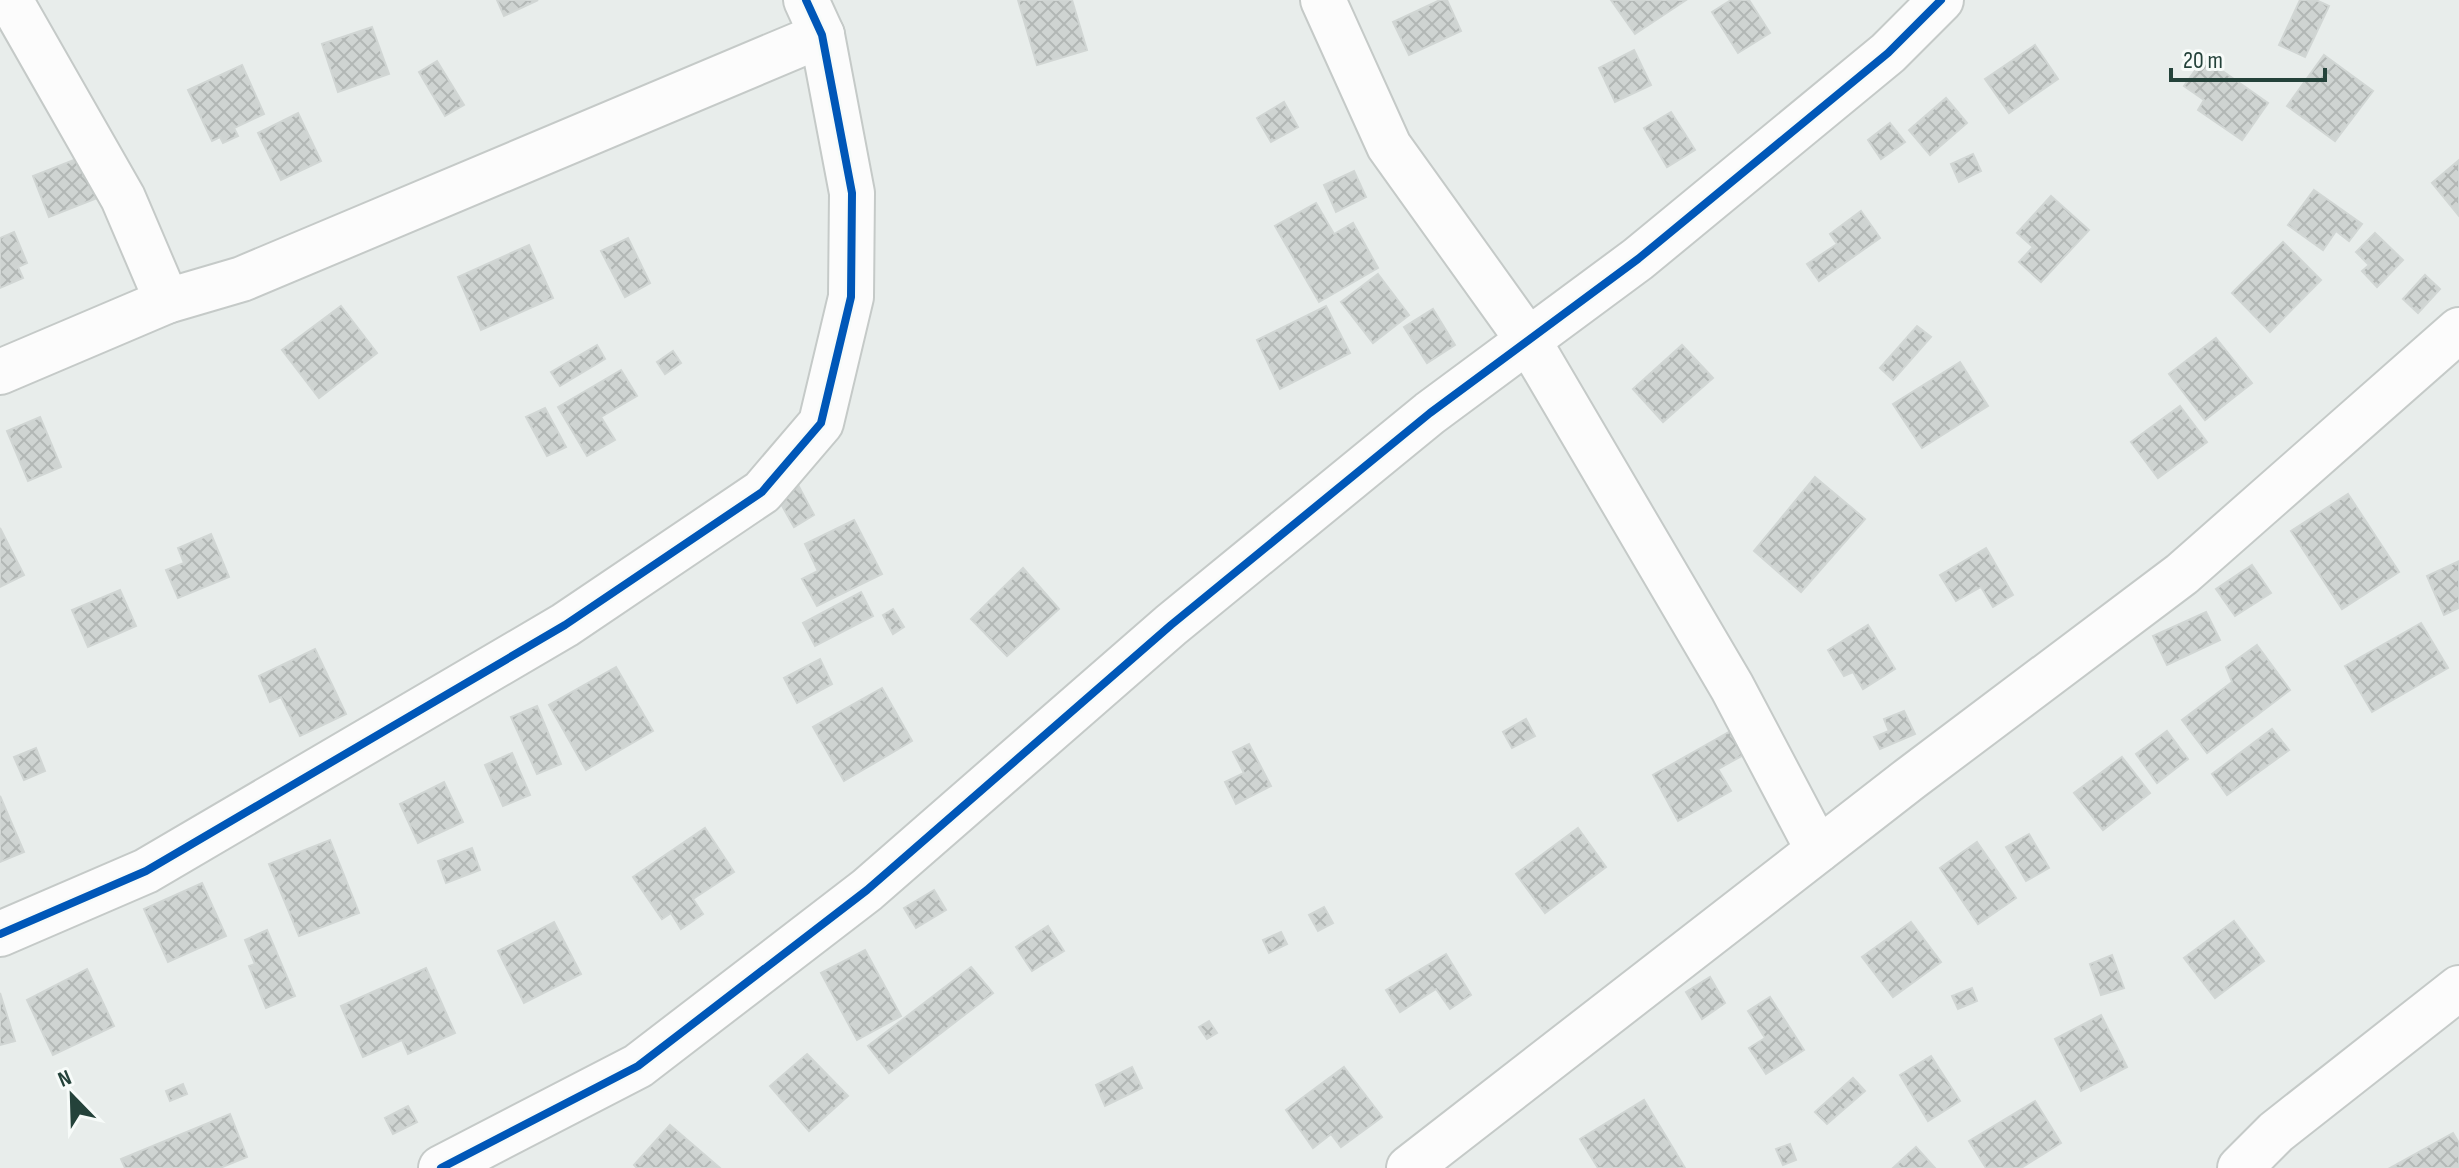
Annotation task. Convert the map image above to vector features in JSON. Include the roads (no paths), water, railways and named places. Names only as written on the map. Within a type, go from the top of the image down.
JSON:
[{"type":"street","points":[[10,0],[123,198],[167,301]]},
{"type":"street","points":[[1323,0],[1389,146],[1528,340],[1732,687],[1818,850]]},
{"type":"street","points":[[441,1168],[638,1066],[867,890],[1171,625],[1430,413],[1638,259],[1888,53],[1941,0]]},
{"type":"street","points":[[0,372],[167,301],[242,279],[814,17],[852,193],[851,297],[821,423],[762,492],[565,625],[146,871],[0,934]]},
{"type":"street","points":[[1409,1168],[1818,850],[2182,574],[2459,330]]},
{"type":"street","points":[[2240,1168],[2276,1132],[2459,988]]}]
